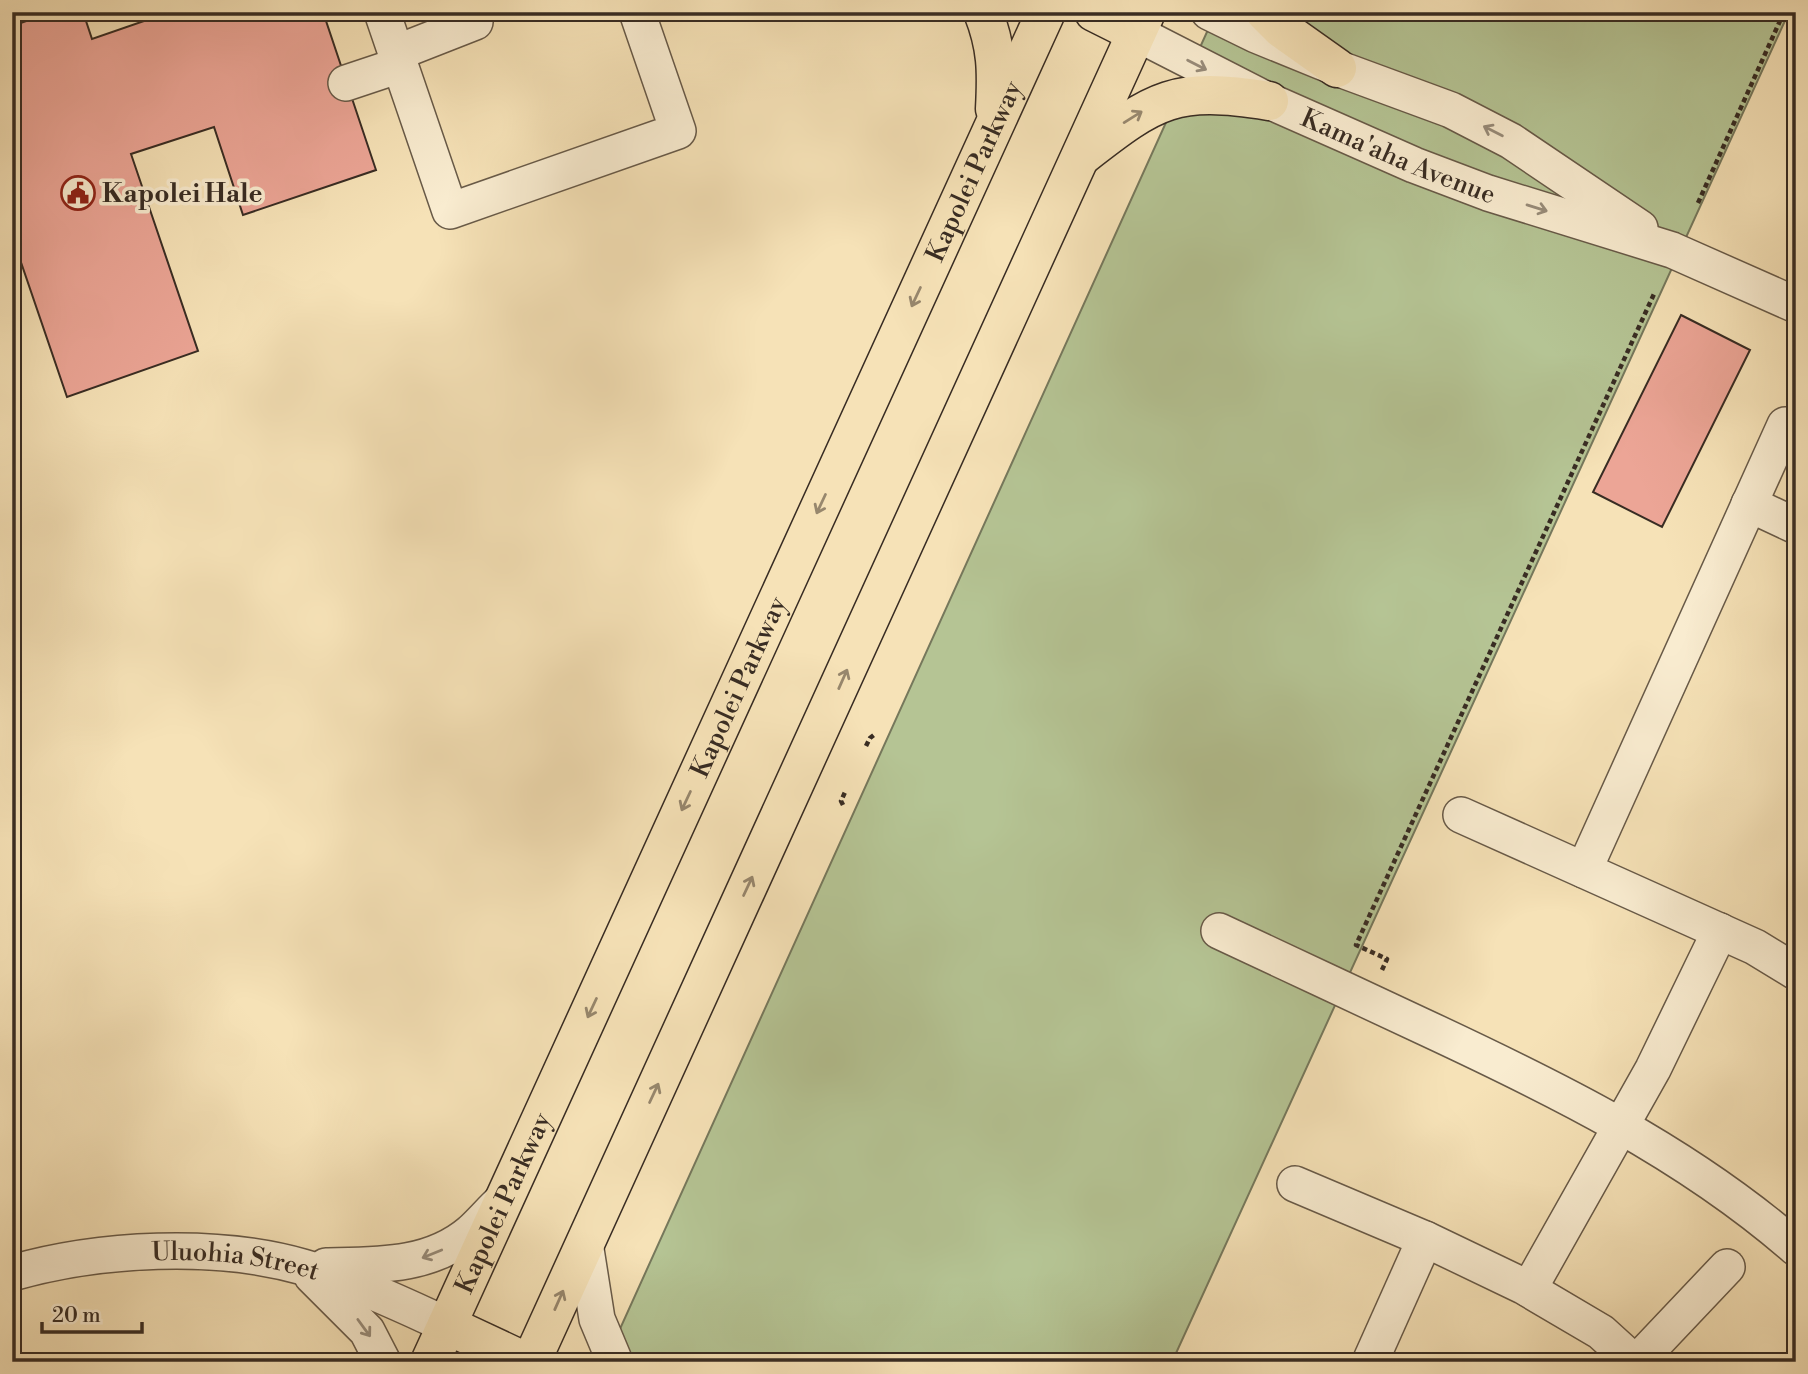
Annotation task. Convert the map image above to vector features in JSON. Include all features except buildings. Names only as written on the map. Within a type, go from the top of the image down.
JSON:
[{"type":"main road","points":[[983,12],[993,37],[997,68],[995,124]]},
{"type":"main road","name":"Kapolei Parkway","points":[[430,1362],[1046,12]]},
{"type":"main road","points":[[447,1325],[528,1362],[585,1243],[1141,23],[1094,12]]},
{"type":"main road","points":[[1265,12],[1282,29],[1337,68]]},
{"type":"main road","points":[[1079,159],[1127,121],[1174,98],[1229,94],[1269,101]]},
{"type":"street","points":[[342,72],[393,43],[475,22],[472,12]]},
{"type":"street","points":[[393,43],[450,211],[678,131],[637,12]]},
{"type":"street","name":"Kama'aha Avenue","points":[[1209,12],[1256,35],[1337,68],[1451,110],[1511,141],[1672,250]]},
{"type":"street","name":"Kama'aha Avenue","points":[[1141,23],[1269,101],[1413,165],[1488,192],[1672,250],[1796,305]]},
{"type":"street","points":[[1584,870],[1785,425]]},
{"type":"street","points":[[1749,504],[1796,526]]},
{"type":"street","points":[[1461,815],[1755,947],[1796,972]]},
{"type":"street","points":[[1219,931],[1527,1075],[1621,1125],[1760,1216],[1796,1248]]},
{"type":"street","points":[[1529,1289],[1653,1069],[1720,931]]},
{"type":"street","points":[[1295,1184],[1425,1239],[1529,1289],[1601,1332],[1636,1362],[1727,1267]]},
{"type":"street","points":[[302,1267],[383,1265],[414,1261],[443,1250],[469,1233],[505,1198]]},
{"type":"street","points":[[1370,1362],[1425,1239]]},
{"type":"street","points":[[585,1243],[597,1319],[615,1362]]},
{"type":"street","name":"Uluohia Street","points":[[12,1273],[47,1263],[102,1255],[176,1251],[246,1256],[302,1267],[364,1287],[447,1325]]},
{"type":"street","points":[[302,1267],[362,1324],[383,1362]]},
{"type":"path","points":[[1698,203],[1784,12]]},
{"type":"path","points":[[1380,974],[1387,959],[1356,945],[1654,295]]},
{"type":"path","points":[[866,746],[870,737],[875,734]]},
{"type":"path","points":[[843,805],[841,801],[846,790]]},
{"type":"green space","points":[[1216,12],[1789,12],[1172,1362],[605,1362]]},
{"type":"place","name":"Kapolei Hale","points":[[78,193]]}]
